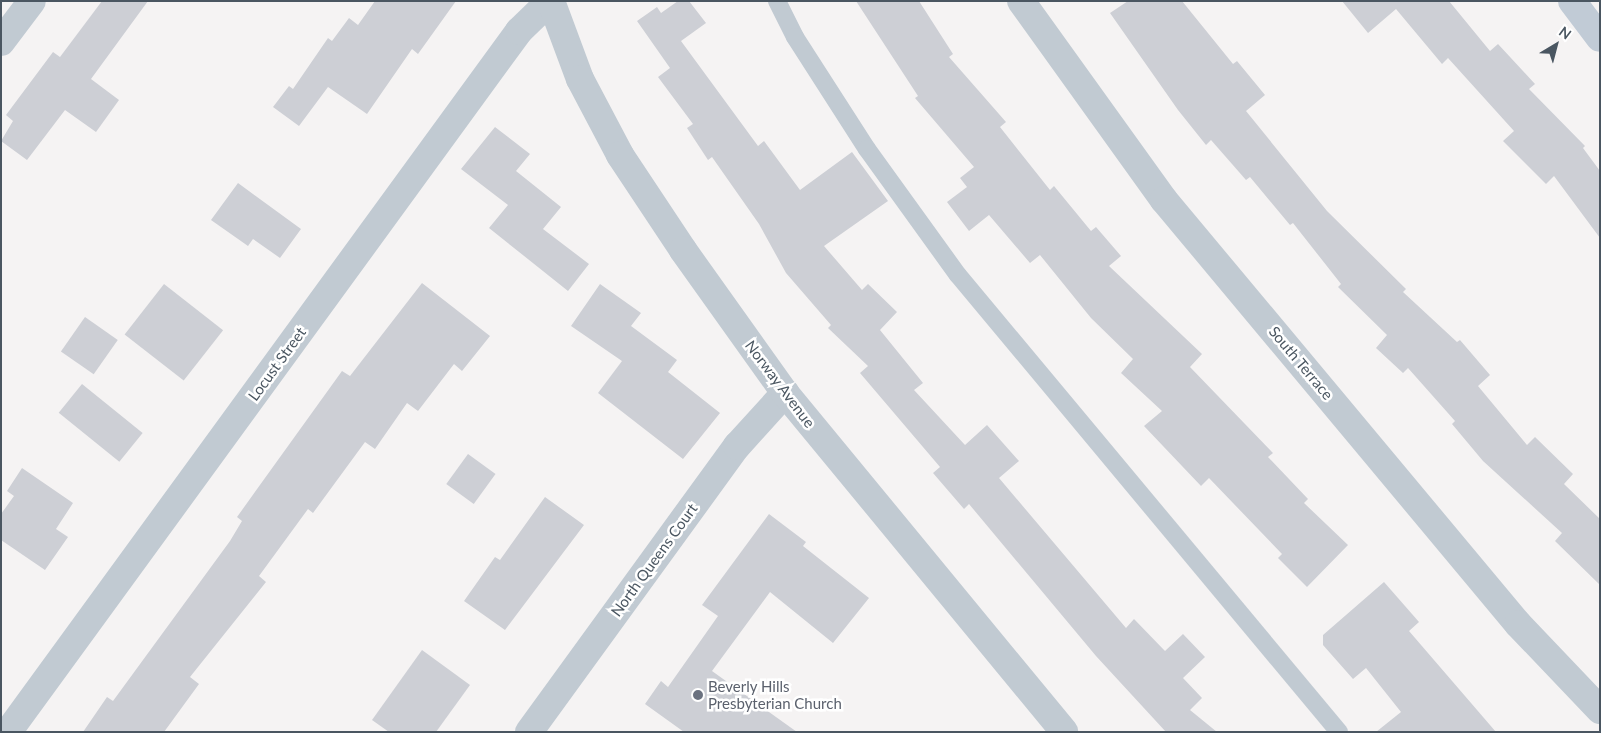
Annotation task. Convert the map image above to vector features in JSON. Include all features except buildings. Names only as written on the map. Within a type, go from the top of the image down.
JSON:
[{"type":"main road","points":[[1572,1],[1600,38]]},
{"type":"street","points":[[1,42],[32,1]]},
{"type":"street","name":"Norway Avenue","points":[[551,1],[580,79],[620,155],[785,393],[1064,732]]},
{"type":"street","name":"Locust Street","points":[[8,732],[520,31],[551,1]]},
{"type":"street","name":"South Terrace","points":[[1021,1],[1164,200],[1518,624],[1600,710]]},
{"type":"street","name":"North Queens Court","points":[[529,732],[737,446],[785,393]]},
{"type":"lane","points":[[777,1],[795,37],[867,148],[958,275],[1339,732]]},
{"type":"place","name":"Beverly Hills Presbyterian Church","points":[[698,695]]}]
